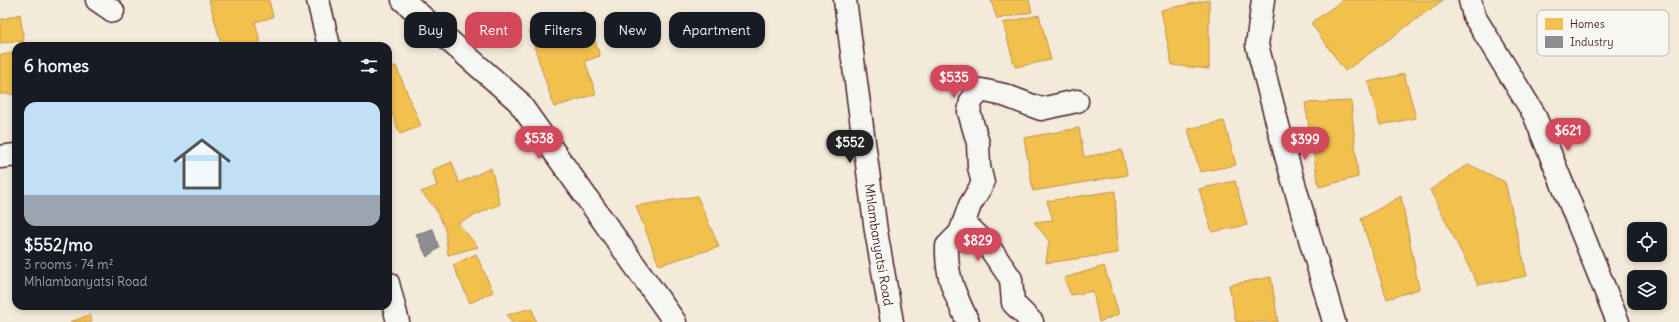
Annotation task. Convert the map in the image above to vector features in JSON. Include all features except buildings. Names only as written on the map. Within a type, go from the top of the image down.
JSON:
[{"type":"street","points":[[318,0],[328,42]]},
{"type":"street","points":[[403,0],[518,101],[675,322]]},
{"type":"street","name":"Mhlambanyatsi Road","points":[[845,0],[876,231],[892,322]]},
{"type":"street","points":[[1263,0],[1257,45],[1286,156],[1334,322]]},
{"type":"street","points":[[1470,0],[1474,16],[1534,114],[1618,322]]},
{"type":"street","points":[[968,322],[952,289],[947,265],[948,246],[960,234],[970,205],[983,183],[979,167],[978,144],[969,112],[971,101],[981,90],[1004,96],[1041,109],[1077,101]]},
{"type":"street","points":[[0,157],[12,156]]},
{"type":"street","points":[[960,234],[973,231],[989,247],[1011,279],[1013,303],[1032,322]]},
{"type":"street","points":[[392,299],[398,322]]}]
